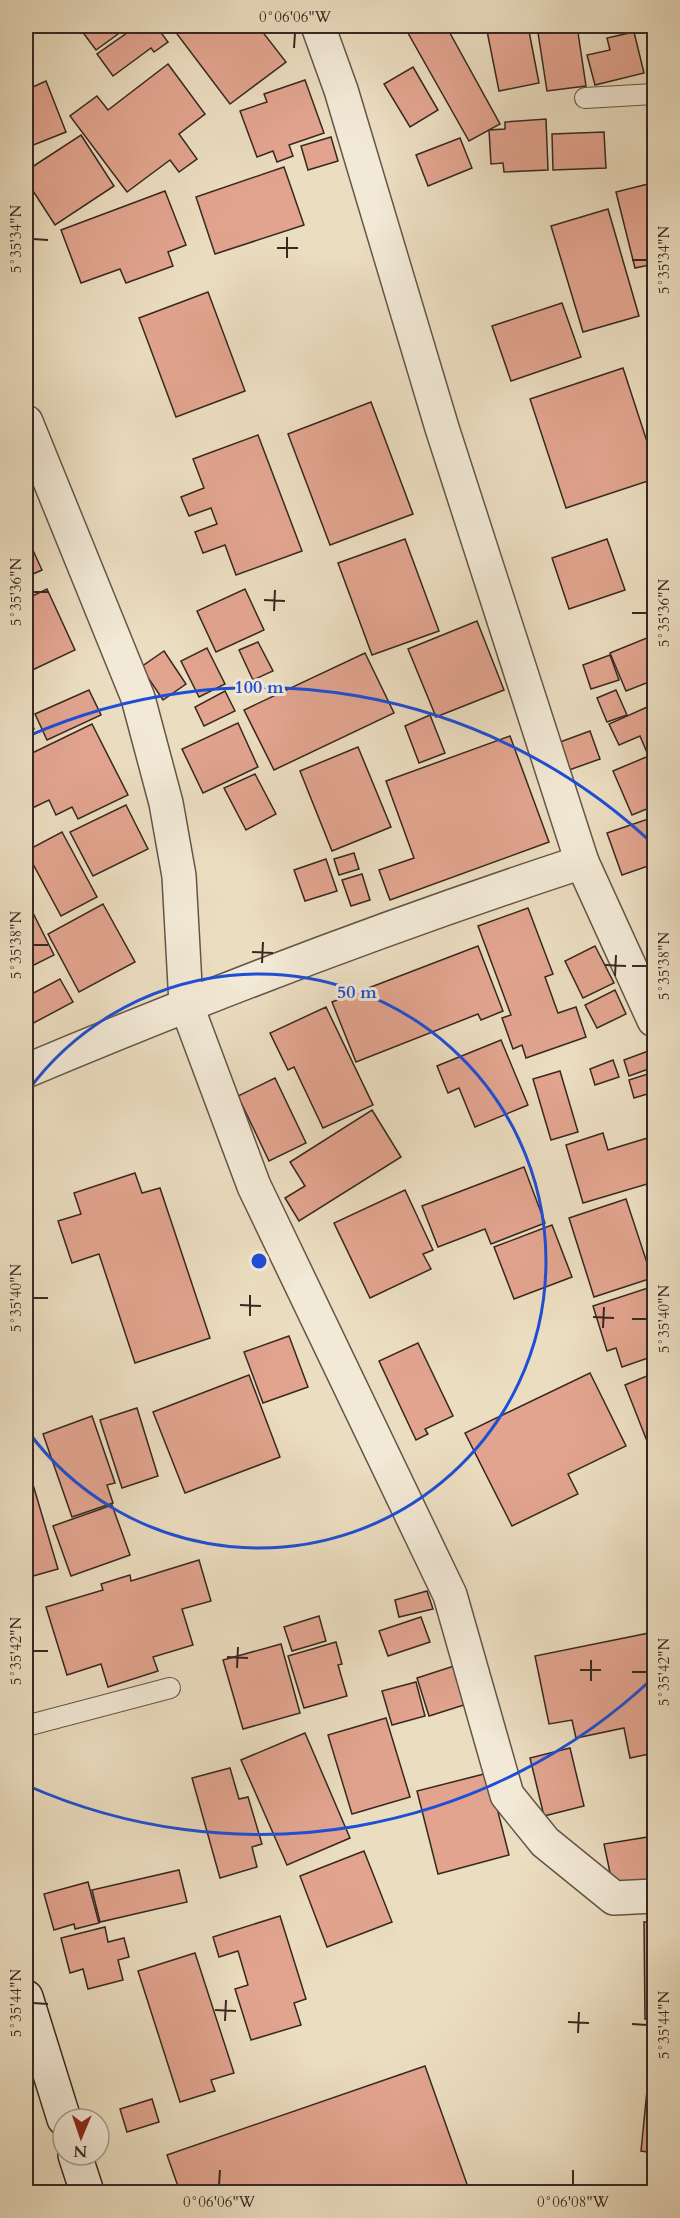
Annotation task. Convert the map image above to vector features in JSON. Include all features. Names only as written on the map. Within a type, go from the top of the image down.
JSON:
[{"type":"street","points":[[318,26],[341,90],[442,428],[582,862],[654,1020]]},
{"type":"street","points":[[26,422],[138,698],[166,803],[179,876],[186,1004],[254,1186],[450,1595],[507,1795],[545,1842],[614,1898],[654,1896]]},
{"type":"street","points":[[26,1071],[186,1004],[417,916],[582,862]]},
{"type":"street","points":[[26,1997],[60,2107]]},
{"type":"street","points":[[79,2167],[87,2193]]},
{"type":"lane","points":[[585,98],[654,94]]},
{"type":"lane","points":[[26,1726],[170,1688]]},
{"type":"building","points":[[78,26],[129,26],[96,50]]},
{"type":"building","points":[[137,26],[156,26],[168,42],[154,52],[151,48],[113,76],[97,54]]},
{"type":"building","points":[[171,26],[248,26],[250,28],[258,26],[286,62],[230,104]]},
{"type":"building","points":[[404,26],[446,26],[500,124],[469,141]]},
{"type":"building","points":[[486,26],[528,26],[539,83],[499,91]]},
{"type":"building","points":[[537,26],[577,26],[586,86],[547,91]]},
{"type":"building","points":[[634,32],[644,73],[595,85],[587,55],[610,50],[607,38]]},
{"type":"building","points":[[168,64],[205,114],[179,134],[197,159],[179,172],[170,160],[127,192],[70,116],[97,96],[108,110]]},
{"type":"building","points":[[413,67],[438,110],[410,127],[384,84]]},
{"type":"building","points":[[305,80],[324,133],[289,145],[293,156],[277,162],[273,151],[257,157],[240,111],[267,102],[264,94]]},
{"type":"building","points":[[46,81],[66,132],[26,148],[26,90]]},
{"type":"building","points":[[546,119],[548,170],[504,172],[503,163],[491,164],[489,130],[505,129],[505,122]]},
{"type":"building","points":[[604,132],[606,168],[553,170],[552,134]]},
{"type":"building","points":[[81,135],[114,186],[55,225],[26,180],[26,171]]},
{"type":"building","points":[[331,137],[338,161],[308,170],[301,146]]},
{"type":"building","points":[[460,138],[472,168],[428,186],[416,155]]},
{"type":"building","points":[[284,167],[304,225],[215,254],[196,197]]},
{"type":"building","points":[[648,184],[651,195],[654,194],[654,264],[635,268],[616,192]]},
{"type":"building","points":[[165,191],[186,245],[168,252],[173,266],[126,283],[120,269],[81,283],[61,230]]},
{"type":"building","points":[[608,209],[639,316],[583,332],[551,226]]},
{"type":"building","points":[[208,292],[245,391],[176,417],[139,318]]},
{"type":"building","points":[[562,303],[581,357],[511,381],[492,326]]},
{"type":"building","points":[[623,368],[654,463],[654,479],[566,508],[530,399]]},
{"type":"building","points":[[371,402],[413,514],[330,545],[288,434]]},
{"type":"building","points":[[258,435],[302,551],[236,575],[225,545],[203,553],[195,532],[217,524],[211,508],[189,516],[181,497],[204,488],[193,459]]},
{"type":"building","points":[[26,535],[42,570],[26,577]]},
{"type":"building","points":[[405,539],[439,631],[372,655],[338,563]]},
{"type":"building","points":[[607,539],[625,590],[569,609],[552,558]]},
{"type":"building","points":[[47,589],[75,650],[26,673],[26,599]]},
{"type":"building","points":[[245,589],[264,630],[216,652],[197,611]]},
{"type":"building","points":[[477,621],[504,690],[436,717],[408,649]]},
{"type":"building","points":[[654,635],[654,680],[626,691],[610,653]]},
{"type":"building","points":[[258,642],[273,671],[253,680],[239,650]]},
{"type":"building","points":[[207,648],[225,684],[199,697],[181,661]]},
{"type":"building","points":[[164,651],[186,684],[163,700],[141,667]]},
{"type":"building","points":[[365,653],[394,713],[274,770],[244,710]]},
{"type":"building","points":[[610,655],[619,680],[591,689],[583,665]]},
{"type":"building","points":[[89,690],[101,715],[47,740],[35,714]]},
{"type":"building","points":[[616,690],[627,715],[607,722],[597,698]]},
{"type":"building","points":[[225,691],[235,711],[204,726],[195,707]]},
{"type":"building","points":[[654,704],[654,752],[648,755],[640,736],[619,745],[609,724]]},
{"type":"building","points":[[26,710],[34,729],[26,733]]},
{"type":"building","points":[[430,715],[445,753],[419,763],[405,726]]},
{"type":"building","points":[[238,723],[258,767],[203,793],[182,749]]},
{"type":"building","points":[[92,724],[128,795],[78,819],[72,807],[56,815],[49,800],[26,811],[26,756]]},
{"type":"building","points":[[590,731],[600,759],[569,770],[560,742]]},
{"type":"building","points":[[510,736],[549,842],[390,900],[379,870],[414,858],[386,781]]},
{"type":"building","points":[[358,747],[391,827],[332,851],[300,771]]},
{"type":"building","points":[[651,755],[654,762],[654,806],[632,815],[613,771]]},
{"type":"building","points":[[255,774],[276,814],[246,830],[224,788]]},
{"type":"building","points":[[126,805],[148,849],[93,876],[70,832]]},
{"type":"building","points":[[654,817],[654,864],[622,875],[607,833]]},
{"type":"building","points":[[62,832],[97,897],[61,916],[26,851]]},
{"type":"building","points":[[354,853],[359,869],[339,875],[334,859]]},
{"type":"building","points":[[326,859],[337,891],[305,901],[294,870]]},
{"type":"building","points":[[362,874],[370,900],[351,906],[342,880]]},
{"type":"building","points":[[103,904],[135,962],[79,992],[48,934]]},
{"type":"building","points":[[29,905],[54,955],[26,969],[26,906]]},
{"type":"building","points":[[528,908],[553,974],[545,977],[558,1013],[576,1007],[586,1037],[526,1058],[522,1045],[513,1049],[502,1018],[511,1015],[478,926]]},
{"type":"building","points":[[478,946],[503,1011],[481,1020],[478,1014],[356,1062],[332,1002]]},
{"type":"building","points":[[595,946],[614,983],[583,998],[565,961]]},
{"type":"building","points":[[60,979],[73,1002],[26,1027],[26,997]]},
{"type":"building","points":[[615,990],[626,1014],[597,1028],[585,1005]]},
{"type":"building","points":[[326,1007],[373,1105],[323,1128],[294,1067],[288,1070],[270,1033]]},
{"type":"building","points":[[501,1040],[528,1105],[475,1127],[459,1088],[448,1093],[437,1066]]},
{"type":"building","points":[[651,1050],[654,1067],[629,1076],[624,1060]]},
{"type":"building","points":[[613,1060],[619,1077],[595,1085],[590,1069]]},
{"type":"building","points":[[560,1071],[578,1132],[551,1140],[533,1079]]},
{"type":"building","points":[[654,1072],[654,1092],[634,1098],[629,1080]]},
{"type":"building","points":[[275,1078],[306,1143],[269,1161],[238,1096]]},
{"type":"building","points":[[372,1110],[401,1157],[299,1221],[285,1198],[305,1186],[290,1162]]},
{"type":"building","points":[[603,1133],[608,1150],[654,1136],[654,1182],[583,1203],[566,1145]]},
{"type":"building","points":[[524,1167],[545,1223],[491,1244],[485,1229],[438,1247],[422,1206]]},
{"type":"building","points":[[135,1173],[142,1193],[160,1188],[210,1338],[135,1363],[99,1254],[72,1263],[58,1221],[81,1214],[74,1193]]},
{"type":"building","points":[[405,1190],[433,1250],[423,1254],[431,1269],[370,1298],[334,1223]]},
{"type":"building","points":[[626,1199],[652,1278],[594,1297],[569,1218]]},
{"type":"building","points":[[552,1225],[572,1277],[514,1299],[494,1247]]},
{"type":"building","points":[[654,1286],[654,1356],[622,1367],[616,1348],[607,1351],[593,1306]]},
{"type":"building","points":[[289,1336],[308,1387],[263,1403],[244,1352]]},
{"type":"building","points":[[418,1343],[453,1416],[425,1429],[428,1434],[416,1440],[379,1361]]},
{"type":"building","points":[[590,1373],[626,1446],[568,1474],[578,1494],[512,1526],[465,1433]]},
{"type":"building","points":[[654,1373],[654,1459],[625,1385]]},
{"type":"building","points":[[249,1375],[280,1457],[185,1493],[153,1412]]},
{"type":"building","points":[[137,1408],[158,1476],[122,1488],[100,1420]]},
{"type":"building","points":[[92,1416],[115,1483],[107,1485],[113,1503],[72,1517],[43,1434]]},
{"type":"building","points":[[26,1461],[58,1569],[26,1578]]},
{"type":"building","points":[[112,1505],[130,1555],[71,1576],[53,1526]]},
{"type":"building","points":[[199,1560],[211,1601],[182,1609],[193,1645],[153,1657],[158,1671],[108,1687],[101,1664],[67,1675],[46,1607],[103,1590],[101,1584],[130,1575],[131,1581]]},
{"type":"building","points":[[427,1591],[433,1609],[399,1617],[395,1600]]},
{"type":"building","points":[[319,1616],[326,1641],[292,1651],[284,1627]]},
{"type":"building","points":[[421,1617],[430,1642],[388,1656],[379,1631]]},
{"type":"building","points":[[654,1632],[654,1753],[630,1758],[624,1728],[576,1738],[572,1720],[549,1724],[535,1656]]},
{"type":"building","points":[[336,1642],[342,1664],[338,1665],[347,1696],[304,1708],[288,1656]]},
{"type":"building","points":[[281,1644],[300,1713],[243,1729],[223,1660]]},
{"type":"building","points":[[454,1666],[467,1704],[429,1716],[417,1678]]},
{"type":"building","points":[[416,1682],[425,1716],[392,1725],[382,1691]]},
{"type":"building","points":[[386,1718],[410,1797],[352,1814],[328,1735]]},
{"type":"building","points":[[305,1733],[350,1838],[287,1865],[241,1760]]},
{"type":"building","points":[[570,1748],[584,1806],[544,1816],[530,1758]]},
{"type":"building","points":[[230,1768],[239,1799],[248,1797],[262,1844],[252,1847],[257,1867],[220,1878],[192,1778]]},
{"type":"building","points":[[488,1773],[509,1855],[438,1874],[417,1791]]},
{"type":"building","points":[[654,1836],[654,1880],[613,1887],[604,1844]]},
{"type":"building","points":[[364,1851],[392,1922],[327,1947],[300,1876]]},
{"type":"building","points":[[179,1870],[187,1902],[100,1922],[92,1890]]},
{"type":"building","points":[[88,1882],[99,1923],[75,1929],[74,1924],[54,1930],[44,1894]]},
{"type":"building","points":[[280,1916],[306,1999],[294,2003],[301,2025],[251,2040],[235,1989],[248,1985],[238,1951],[219,1957],[213,1937]]},
{"type":"building","points":[[644,1922],[654,1922],[654,2019],[645,2019]]},
{"type":"building","points":[[105,1927],[108,1942],[124,1938],[129,1957],[118,1960],[123,1980],[88,1989],[83,1969],[70,1973],[61,1938]]},
{"type":"building","points":[[195,1953],[234,2073],[211,2080],[215,2091],[180,2102],[138,1971]]},
{"type":"building","points":[[425,2066],[468,2187],[453,2192],[180,2192],[167,2155]]},
{"type":"building","points":[[649,2070],[654,2070],[654,2153],[641,2151]]},
{"type":"building","points":[[152,2099],[159,2122],[127,2132],[120,2109]]}]
